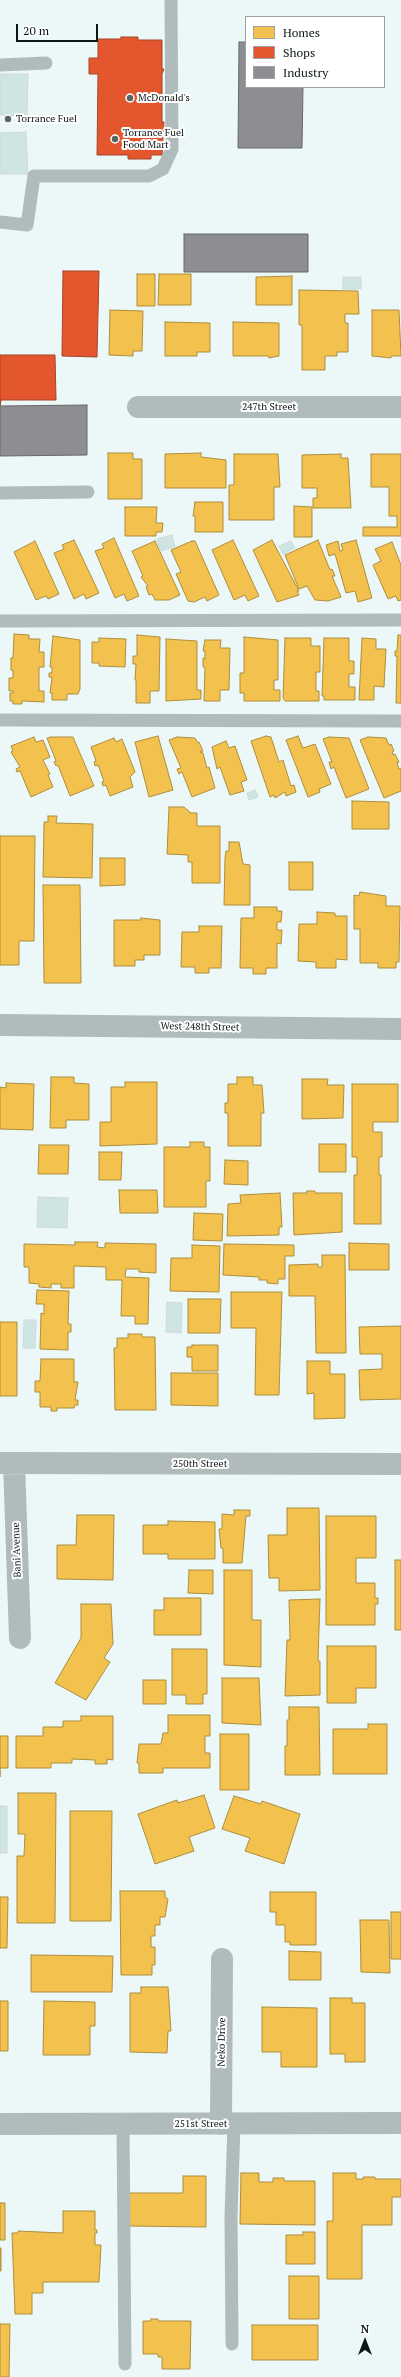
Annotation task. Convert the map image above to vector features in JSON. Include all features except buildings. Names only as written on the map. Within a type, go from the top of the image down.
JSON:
[{"type":"street","name":"247th Street","points":[[138,407],[401,407]]},
{"type":"street","name":"West 248th Street","points":[[0,1025],[401,1029]]},
{"type":"street","name":"250th Street","points":[[7,1463],[401,1464]]},
{"type":"street","name":"Bani Avenue","points":[[7,1463],[20,1638]]},
{"type":"street","name":"Neko Drive","points":[[222,1959],[227,2124]]},
{"type":"street","name":"251st Street","points":[[0,2124],[401,2123]]},
{"type":"lane","points":[[0,222],[27,225],[34,176],[149,176],[163,170],[172,149],[171,0]]},
{"type":"lane","points":[[0,65],[46,63]]},
{"type":"lane","points":[[0,493],[88,492]]},
{"type":"lane","points":[[0,621],[401,620]]},
{"type":"lane","points":[[0,720],[401,721]]},
{"type":"lane","points":[[123,2124],[126,2364]]},
{"type":"lane","points":[[227,2124],[231,2216],[232,2344]]},
{"type":"place","name":"McDonald's","points":[[130,98]]},
{"type":"place","name":"Torrance Fuel","points":[[8,119]]},
{"type":"place","name":"Torrance Fuel Food Mart","points":[[115,139]]}]
